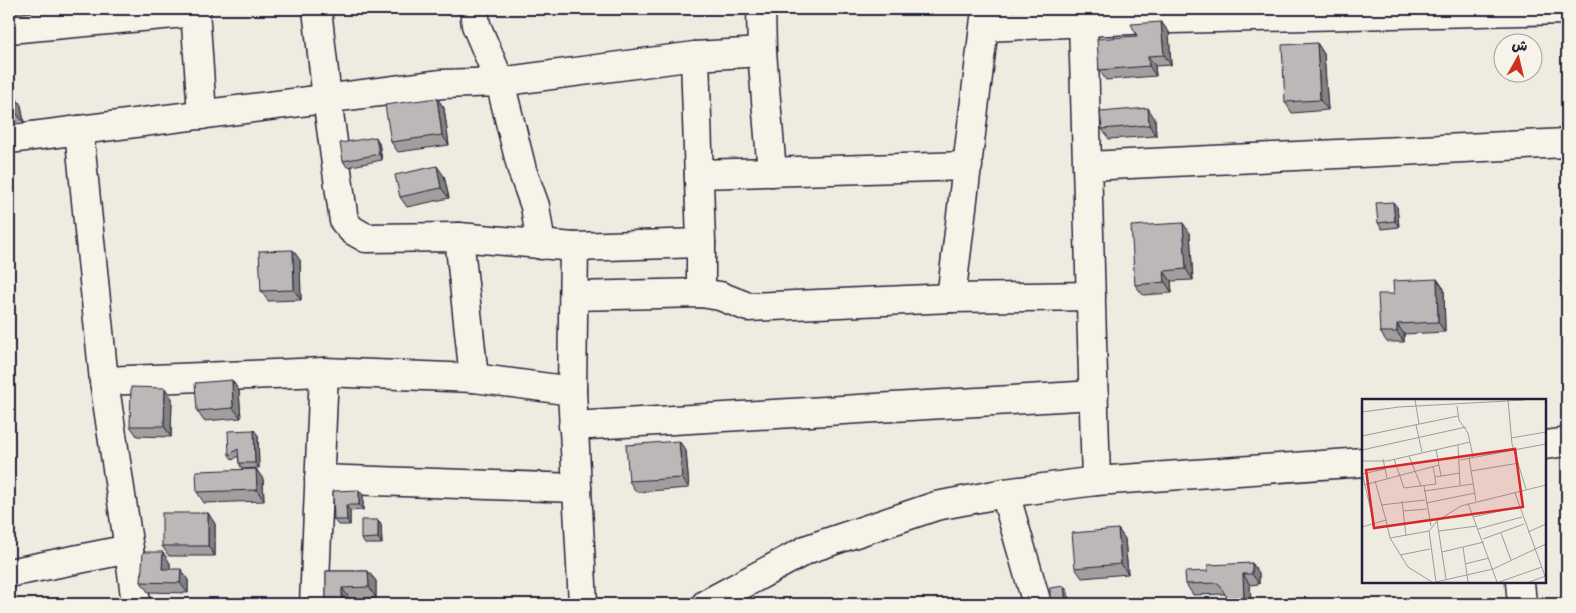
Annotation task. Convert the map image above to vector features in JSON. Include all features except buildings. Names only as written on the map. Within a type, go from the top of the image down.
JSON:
[{"type":"street","points":[[318,9],[326,99],[344,221],[352,230],[366,238],[460,237],[574,247],[701,243]]},
{"type":"street","points":[[474,9],[476,25],[500,82],[522,170],[535,206],[541,245]]},
{"type":"street","points":[[761,9],[762,52],[772,172]]},
{"type":"street","points":[[9,29],[196,10],[202,115]]},
{"type":"street","points":[[951,298],[986,18],[1083,22],[1130,14],[1566,13]]},
{"type":"street","points":[[1083,22],[1096,481]]},
{"type":"street","points":[[9,139],[442,84],[500,82],[694,56],[762,52]]},
{"type":"street","points":[[694,56],[699,174],[701,293]]},
{"type":"street","points":[[79,130],[104,381],[136,604]]},
{"type":"street","points":[[1088,166],[1567,144]]},
{"type":"street","points":[[699,174],[968,166]]},
{"type":"street","points":[[460,237],[474,378]]},
{"type":"street","points":[[574,247],[572,391],[583,604]]},
{"type":"street","points":[[574,296],[701,293],[720,296],[748,307],[951,298],[1091,296]]},
{"type":"street","points":[[104,381],[324,372],[474,378],[572,391]]},
{"type":"street","points":[[314,604],[324,372]]},
{"type":"street","points":[[573,426],[1094,395]]},
{"type":"street","points":[[1546,446],[1567,442]]},
{"type":"street","points":[[706,604],[808,549],[936,506],[1005,493],[1096,481],[1362,462]]},
{"type":"street","points":[[319,479],[576,488]]},
{"type":"street","points":[[1005,493],[1037,604]]},
{"type":"street","points":[[9,573],[129,549]]},
{"type":"street","points":[[1520,583],[1521,604]]}]
